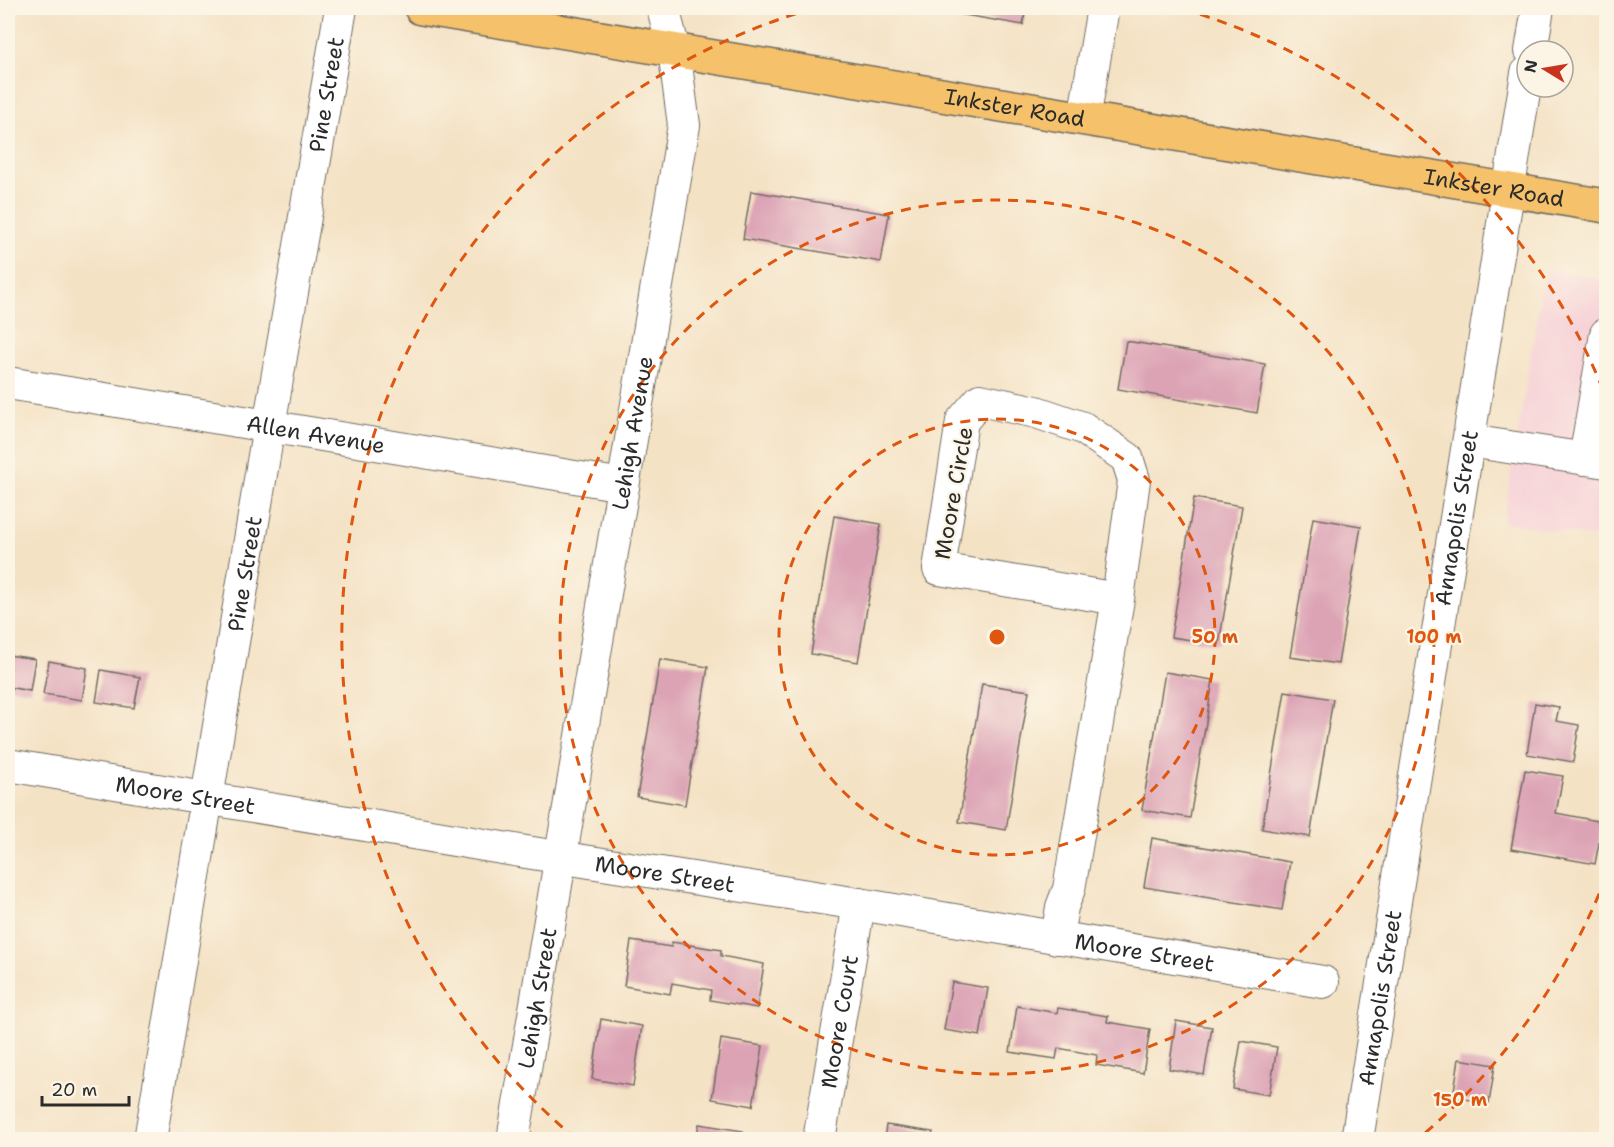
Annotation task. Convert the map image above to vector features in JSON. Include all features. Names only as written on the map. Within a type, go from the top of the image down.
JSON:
[{"type":"main road","name":"Inkster Road","points":[[421,8],[1606,206]]},
{"type":"street","name":"Pine Street","points":[[150,1140],[341,8]]},
{"type":"street","name":"Lehigh Avenue","points":[[560,857],[684,125],[674,50],[663,8]]},
{"type":"street","points":[[1084,119],[1103,8]]},
{"type":"street","points":[[1533,39],[1538,8]]},
{"type":"street","name":"Annapolis Street","points":[[1357,1140],[1523,99]]},
{"type":"street","points":[[1469,441],[1596,460],[1606,334]]},
{"type":"street","name":"Allen Avenue","points":[[8,383],[622,485]]},
{"type":"street","name":"Moore Circle","points":[[1057,939],[1062,907],[1069,889],[1118,599],[1134,480],[1127,458],[1083,428],[1036,412],[980,400],[962,422],[939,569],[1118,599]]},
{"type":"street","name":"Moore Street","points":[[8,765],[1323,982]]},
{"type":"street","name":"Lehigh Street","points":[[513,1140],[560,857]]},
{"type":"street","name":"Moore Court","points":[[819,1140],[859,904]]},
{"type":"shaded area","points":[[1545,269],[1606,280],[1606,539],[1503,522]]},
{"type":"building","points":[[930,8],[1026,8],[1023,25]]},
{"type":"building","points":[[751,191],[889,214],[881,262],[743,239]]},
{"type":"building","points":[[1126,341],[1265,364],[1257,413],[1118,389]]},
{"type":"building","points":[[1194,498],[1242,506],[1219,644],[1171,637]]},
{"type":"building","points":[[834,516],[881,524],[858,662],[811,654]]},
{"type":"building","points":[[1313,518],[1361,526],[1338,664],[1290,657]]},
{"type":"building","points":[[8,655],[35,659],[30,691],[8,687]]},
{"type":"building","points":[[660,659],[708,667],[685,805],[637,797]]},
{"type":"building","points":[[49,661],[87,668],[82,700],[43,694]]},
{"type":"building","points":[[101,670],[140,677],[134,708],[96,702]]},
{"type":"building","points":[[1165,672],[1213,680],[1190,818],[1142,810]]},
{"type":"building","points":[[982,684],[1029,691],[1006,830],[959,822]]},
{"type":"building","points":[[1285,691],[1333,699],[1310,837],[1262,829]]},
{"type":"building","points":[[1535,703],[1559,707],[1556,721],[1579,725],[1573,762],[1527,754]]},
{"type":"building","points":[[1605,762],[1606,777],[1602,777]]},
{"type":"building","points":[[1525,770],[1563,776],[1556,813],[1603,822],[1595,864],[1511,849]]},
{"type":"building","points":[[1152,838],[1290,862],[1282,910],[1144,887]]},
{"type":"building","points":[[631,941],[671,947],[672,942],[721,950],[721,956],[764,964],[757,1008],[710,1000],[711,990],[672,983],[670,994],[624,986]]},
{"type":"building","points":[[952,982],[988,988],[980,1036],[944,1030]]},
{"type":"building","points":[[1017,1006],[1057,1013],[1058,1008],[1108,1016],[1107,1022],[1150,1029],[1143,1073],[1096,1065],[1097,1055],[1058,1048],[1056,1059],[1010,1052]]},
{"type":"building","points":[[601,1019],[642,1026],[633,1086],[592,1079]]},
{"type":"building","points":[[1176,1021],[1212,1027],[1204,1075],[1169,1069]]},
{"type":"building","points":[[721,1039],[763,1046],[753,1106],[712,1099]]},
{"type":"building","points":[[1241,1041],[1277,1047],[1269,1095],[1233,1089]]},
{"type":"building","points":[[1459,1059],[1495,1065],[1489,1103],[1453,1097]]},
{"type":"building","points":[[699,1124],[743,1131],[741,1140],[696,1140]]},
{"type":"building","points":[[886,1125],[933,1132],[931,1140],[884,1140]]}]
